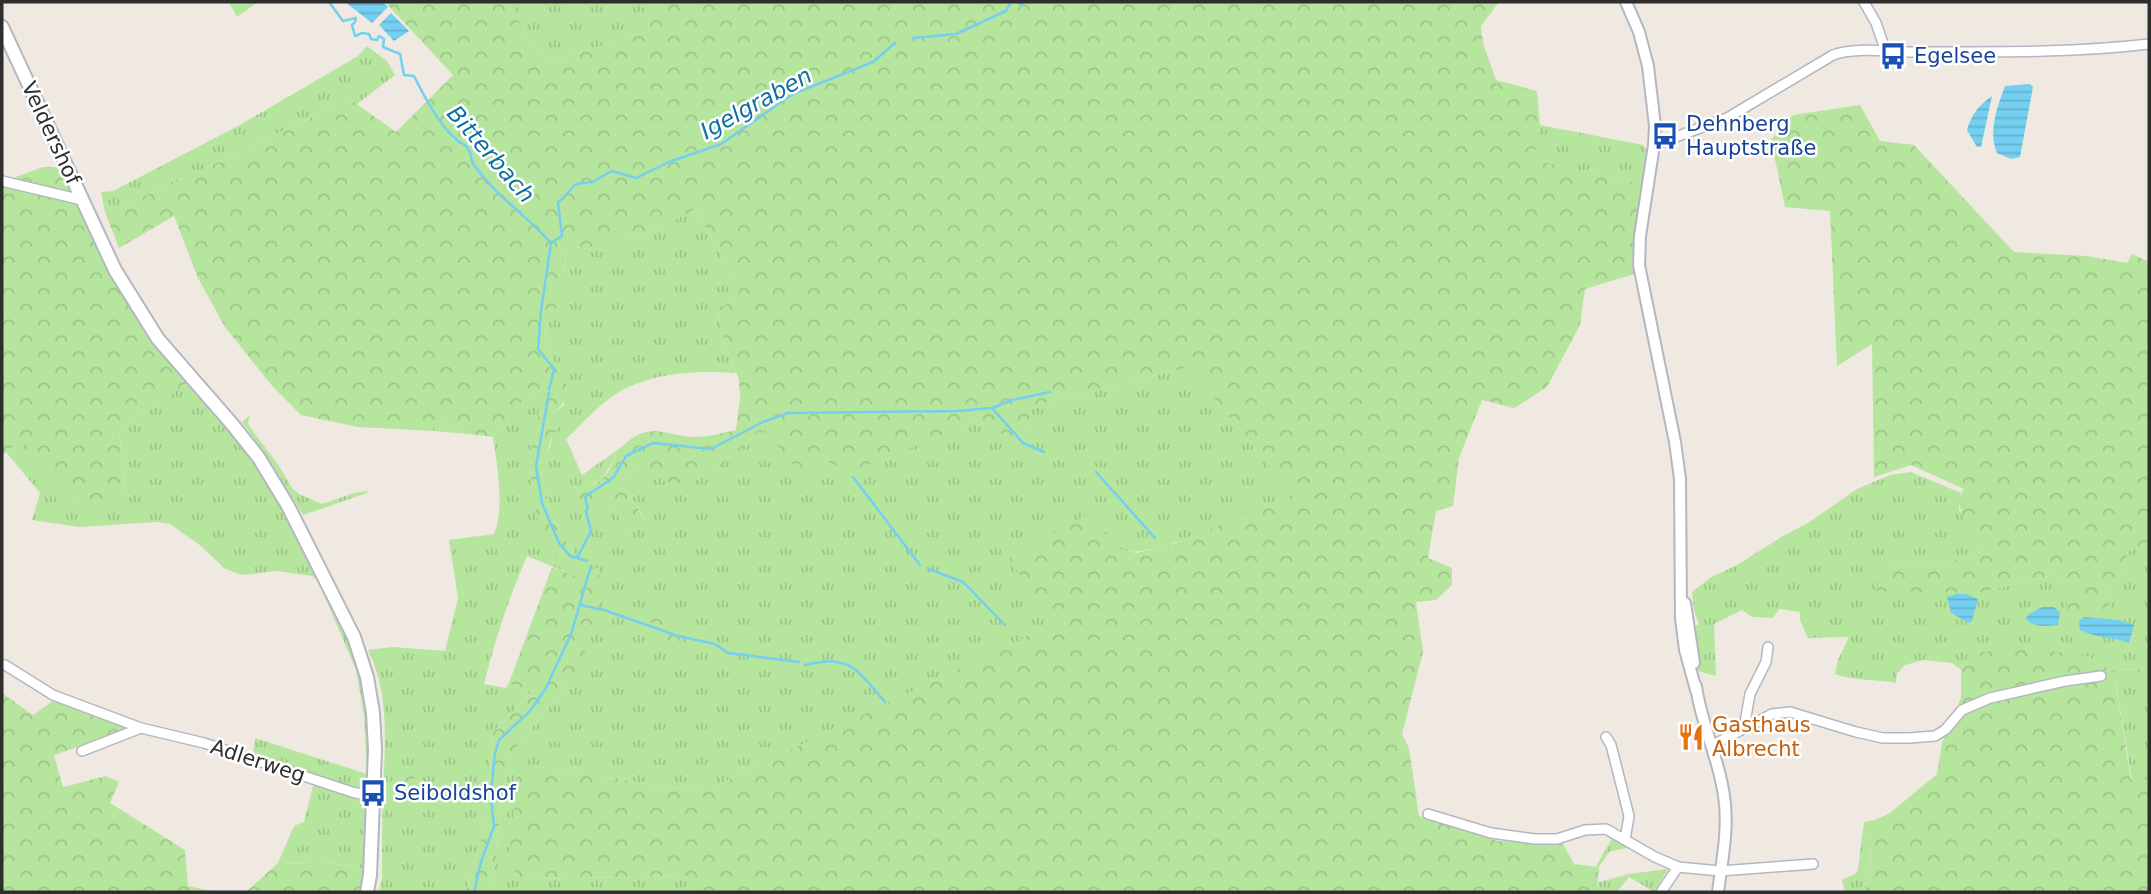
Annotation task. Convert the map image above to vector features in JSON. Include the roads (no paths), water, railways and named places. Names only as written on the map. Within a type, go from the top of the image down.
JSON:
[{"type":"main road","name":"Veldershof","points":[[2,27],[115,270],[152,330],[259,457],[288,506],[354,637],[367,677],[373,713],[373,797]]},
{"type":"main road","points":[[367,892],[373,797]]},
{"type":"street","points":[[1626,2],[1639,32],[1648,66],[1653,105],[1654,145],[1640,236],[1639,265],[1680,479],[1680,605],[1684,641],[1724,793],[1726,814],[1718,892]]},
{"type":"street","points":[[1864,2],[1876,23],[1886,52]]},
{"type":"street","points":[[1654,145],[1727,118],[1845,50],[2070,51],[2149,44]]},
{"type":"street","points":[[2,181],[82,200]]},
{"type":"street","points":[[1680,584],[1690,632],[1696,690]]},
{"type":"street","points":[[1744,728],[1750,694],[1766,662],[1768,647]]},
{"type":"street","name":"Adlerweg","points":[[5,665],[54,695],[141,728],[204,743],[373,797]]},
{"type":"street","points":[[1711,746],[1772,714],[1790,712],[1883,738],[1935,736],[1945,730],[1962,710],[1990,698],[2064,681],[2101,676]]},
{"type":"street","points":[[82,751],[141,728]]},
{"type":"street","points":[[1606,737],[1611,745],[1629,816],[1625,840]]},
{"type":"street","points":[[1428,814],[1491,833],[1535,839],[1557,839],[1585,830],[1606,829],[1678,867],[1720,871],[1813,864]]},
{"type":"street","points":[[1661,892],[1678,867]]},
{"type":"water","points":[[345,2],[383,2],[388,7],[372,23]]},
{"type":"water","points":[[391,13],[409,31],[394,41],[379,25]]},
{"type":"water","points":[[2030,84],[2033,87],[2020,157],[2011,159],[1997,153],[1994,145],[1993,128],[1997,111],[2005,86]]},
{"type":"water","points":[[1992,96],[1981,147],[1977,147],[1967,130],[1976,111]]},
{"type":"water","points":[[1966,594],[1978,599],[1972,621],[1969,623],[1951,613],[1947,597]]},
{"type":"water","points":[[2042,607],[2054,607],[2060,612],[2058,625],[2037,625],[2026,619],[2029,614]]},
{"type":"water","points":[[2084,617],[2119,620],[2134,625],[2129,643],[2080,630],[2079,621]]},
{"type":"waterway","name":"Bitterbach","points":[[329,2],[343,21],[356,18],[352,25],[355,36],[369,34],[371,39],[377,40],[379,36],[384,39],[383,47],[400,54],[404,75],[414,76],[438,118],[450,134],[468,148],[473,163],[482,176],[551,243],[538,349],[554,369],[549,390]]},
{"type":"waterway","name":"Igelgraben","points":[[913,38],[956,34],[1006,11],[1011,2]]},
{"type":"waterway","name":"Igelgraben","points":[[1017,2],[1022,5],[1022,2]]},
{"type":"waterway","name":"Igelgraben","points":[[551,243],[562,236],[558,203],[576,184],[592,182],[612,171],[636,178],[669,162],[721,144],[793,94],[873,62],[895,43]]},
{"type":"waterway","points":[[577,558],[591,531],[585,497],[614,477],[626,456],[653,443],[711,449],[763,422],[788,413],[958,411],[992,408],[1012,400],[1050,392]]},
{"type":"waterway","name":"Bitterbach","points":[[549,393],[536,466],[542,503],[559,543],[570,556],[587,561]]},
{"type":"waterway","points":[[992,408],[1023,443],[1044,452]]},
{"type":"waterway","points":[[1096,472],[1155,538]]},
{"type":"waterway","points":[[853,477],[920,565]]},
{"type":"waterway","name":"Bitterbach","points":[[491,793],[499,740],[530,711],[546,688],[571,634],[591,566]]},
{"type":"waterway","points":[[929,569],[963,582],[1005,625]]},
{"type":"waterway","points":[[580,605],[604,610],[678,636],[715,644],[728,653],[799,662]]},
{"type":"waterway","points":[[805,665],[833,661],[852,667],[885,702]]},
{"type":"waterway","name":"Bitterbach","points":[[474,892],[494,826],[491,798]]},
{"type":"place","name":"Egelsee","points":[[1893,56]]},
{"type":"place","name":"Dehnberg Hauptstraße","points":[[1665,136]]},
{"type":"place","name":"Gasthaus Albrecht","points":[[1691,737]]},
{"type":"place","name":"Seiboldshof","points":[[373,793]]}]
